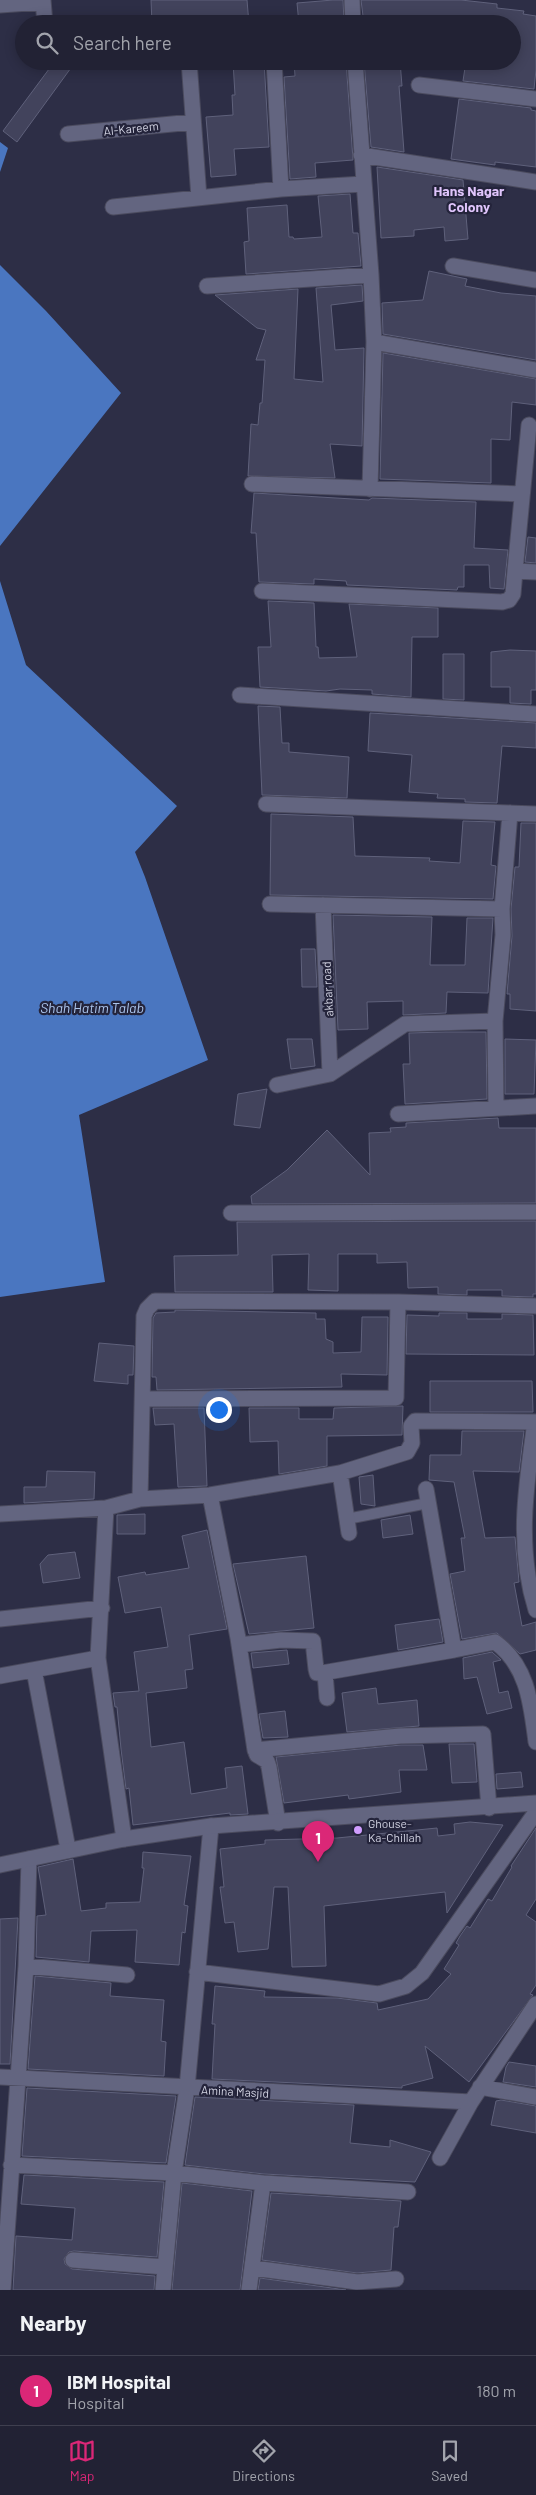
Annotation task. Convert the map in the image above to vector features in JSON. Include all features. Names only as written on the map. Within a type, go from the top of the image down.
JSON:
[{"type":"street","points":[[352,0],[353,15]]},
{"type":"street","points":[[0,4],[43,1],[44,15]]},
{"type":"street","points":[[190,70],[198,198]]},
{"type":"street","points":[[274,70],[281,189]]},
{"type":"street","points":[[356,70],[371,275],[374,342],[370,489]]},
{"type":"street","points":[[419,85],[536,100]]},
{"type":"street","name":"Al-Kareem","points":[[68,134],[193,122]]},
{"type":"street","points":[[361,156],[536,182]]},
{"type":"street","points":[[113,207],[281,189],[363,184]]},
{"type":"street","points":[[453,266],[536,280]]},
{"type":"street","points":[[207,286],[371,275]]},
{"type":"street","points":[[374,342],[536,370]]},
{"type":"street","points":[[262,591],[502,602],[509,600],[512,594],[515,571],[529,424]]},
{"type":"street","points":[[252,484],[522,494]]},
{"type":"street","points":[[515,571],[536,572]]},
{"type":"street","points":[[240,695],[536,714]]},
{"type":"street","points":[[266,804],[536,814]]},
{"type":"street","points":[[496,1108],[495,1021],[503,935],[502,909],[510,813]]},
{"type":"street","points":[[270,904],[502,909]]},
{"type":"street","name":"akbar road","points":[[323,905],[330,1074]]},
{"type":"street","points":[[277,1085],[330,1074],[405,1024],[495,1021]]},
{"type":"street","points":[[398,1114],[536,1106]]},
{"type":"street","points":[[231,1213],[536,1212]]},
{"type":"street","points":[[140,1499],[144,1399],[144,1316],[147,1309],[155,1301],[398,1302],[536,1306]]},
{"type":"street","points":[[144,1399],[396,1398],[398,1302]]},
{"type":"street","points":[[0,1514],[106,1508],[140,1499],[210,1495],[340,1474],[407,1452],[412,1443],[411,1426],[415,1421],[536,1422],[524,1501],[525,1557],[530,1591],[536,1610]]},
{"type":"street","points":[[340,1474],[348,1526]]},
{"type":"street","points":[[210,1495],[240,1645],[255,1750],[257,1755],[267,1761],[270,1768],[278,1823]]},
{"type":"street","points":[[427,1496],[454,1650]]},
{"type":"street","points":[[106,1508],[98,1658],[124,1838]]},
{"type":"street","points":[[0,1620],[102,1608]]},
{"type":"street","points":[[240,1645],[281,1640],[313,1641],[318,1673],[325,1673],[495,1642],[509,1654],[523,1676],[529,1694],[536,1742]]},
{"type":"street","points":[[0,1676],[98,1658]]},
{"type":"street","points":[[34,1670],[68,1849]]},
{"type":"street","points":[[325,1673],[327,1698]]},
{"type":"street","points":[[255,1750],[400,1736],[483,1734],[488,1808]]},
{"type":"street","points":[[0,1863],[29,1859],[124,1838],[211,1826],[278,1823],[536,1804]]},
{"type":"street","points":[[197,1972],[379,1994],[406,1986],[422,1973],[536,1812]]},
{"type":"street","points":[[164,2290],[174,2173],[186,2088],[211,1826]]},
{"type":"street","points":[[3,2290],[16,2078],[26,1966],[29,1859]]},
{"type":"street","points":[[26,1966],[127,1975]]},
{"type":"street","points":[[440,2158],[471,2102],[536,2004]]},
{"type":"street","name":"Amina Masjid","points":[[0,2077],[471,2102]]},
{"type":"street","points":[[480,2088],[536,2097]]},
{"type":"street","points":[[11,2165],[174,2173],[263,2182],[408,2192]]},
{"type":"street","points":[[249,2290],[263,2182]]},
{"type":"street","points":[[73,2260],[166,2267]]},
{"type":"street","points":[[253,2268],[357,2282],[396,2279]]},
{"type":"lane","points":[[348,1526],[427,1496]]},
{"type":"water","points":[[0,142],[8,148],[0,172]]},
{"type":"water","points":[[0,265],[46,311],[121,393],[0,546]]},
{"type":"water","name":"Shah Hatim Talab","points":[[0,581],[26,665],[177,806],[135,852],[208,1060],[79,1115],[105,1282],[0,1297]]},
{"type":"building","points":[[151,0],[247,0],[248,15],[152,15]]},
{"type":"building","points":[[343,0],[344,15],[298,15],[297,3]]},
{"type":"building","points":[[361,0],[461,0],[497,4],[497,8],[524,11],[523,14],[536,16],[534,89],[463,81],[465,70],[521,70],[521,15],[363,15]]},
{"type":"building","points":[[48,70],[69,70],[17,142],[3,131]]},
{"type":"building","points":[[233,70],[265,70],[269,147],[234,149],[236,175],[211,177],[206,117],[233,115],[232,95],[235,95]]},
{"type":"building","points":[[295,70],[347,70],[353,160],[315,163],[316,177],[290,179],[284,77],[295,76]]},
{"type":"building","points":[[365,70],[401,70],[402,86],[399,86],[404,152],[371,147]]},
{"type":"building","points":[[459,99],[531,108],[531,110],[536,111],[536,167],[495,162],[495,165],[451,159]]},
{"type":"building","points":[[377,167],[463,180],[468,239],[445,241],[444,227],[414,230],[414,236],[381,238]]},
{"type":"building","points":[[350,194],[353,233],[358,233],[361,266],[246,274],[244,242],[249,241],[247,208],[287,205],[289,237],[294,239],[322,237],[318,196]]},
{"type":"building","points":[[429,271],[467,279],[465,286],[501,293],[536,296],[536,360],[383,334],[382,303],[423,300]]},
{"type":"building","points":[[362,285],[363,301],[331,305],[335,350],[364,348],[362,446],[330,444],[335,478],[248,476],[251,424],[258,425],[260,403],[262,403],[265,360],[256,360],[266,330],[257,328],[215,295],[298,289],[294,379],[323,382],[316,288]]},
{"type":"building","points":[[383,353],[536,379],[536,405],[512,402],[510,440],[491,439],[491,483],[380,479]]},
{"type":"building","points":[[254,493],[369,500],[372,498],[476,502],[474,548],[508,550],[504,589],[490,588],[489,565],[464,565],[464,587],[458,587],[457,590],[347,585],[346,581],[314,579],[314,584],[259,582],[256,533],[251,533]]},
{"type":"building","points":[[528,537],[536,538],[536,563],[525,562]]},
{"type":"building","points":[[268,601],[314,603],[316,647],[318,647],[319,658],[357,657],[349,604],[438,608],[438,637],[412,637],[411,697],[372,694],[372,690],[340,689],[326,691],[260,687],[258,647],[271,647]]},
{"type":"building","points":[[510,650],[536,651],[536,690],[531,690],[531,704],[510,703],[510,687],[491,687],[491,652]]},
{"type":"building","points":[[443,654],[464,654],[464,700],[443,699]]},
{"type":"building","points":[[258,706],[280,707],[282,743],[289,743],[289,752],[349,757],[347,798],[262,795]]},
{"type":"building","points":[[370,713],[536,723],[536,748],[502,746],[497,803],[465,802],[465,799],[437,798],[438,794],[409,792],[412,755],[368,751]]},
{"type":"building","points":[[271,814],[353,817],[355,856],[430,858],[429,861],[460,863],[463,821],[495,822],[491,865],[496,866],[493,899],[270,895]]},
{"type":"building","points":[[521,823],[536,823],[536,1011],[510,1009],[510,994],[507,994],[512,936],[511,909],[515,867],[519,867]]},
{"type":"building","points":[[333,915],[432,917],[430,965],[465,965],[467,918],[493,918],[488,993],[447,992],[446,1013],[403,1015],[403,1001],[367,1002],[368,1029],[338,1030]]},
{"type":"building","points":[[301,949],[315,949],[317,987],[302,987]]},
{"type":"building","points":[[486,1032],[487,1099],[405,1104],[403,1064],[410,1064],[409,1033]]},
{"type":"building","points":[[287,1039],[312,1039],[315,1066],[291,1069]]},
{"type":"building","points":[[505,1039],[536,1040],[534,1094],[505,1094]]},
{"type":"building","points":[[267,1089],[260,1128],[234,1125],[238,1094]]},
{"type":"building","points":[[498,1118],[499,1128],[536,1128],[536,1203],[252,1204],[251,1196],[287,1170],[327,1130],[370,1175],[369,1133],[391,1132],[390,1128],[406,1127],[406,1123]]},
{"type":"building","points":[[536,1221],[536,1294],[533,1294],[533,1297],[502,1296],[502,1290],[467,1290],[467,1295],[438,1294],[438,1287],[408,1288],[407,1262],[377,1263],[377,1254],[338,1254],[338,1291],[308,1290],[309,1254],[272,1255],[273,1292],[175,1292],[174,1256],[238,1255],[237,1222]]},
{"type":"building","points":[[175,1310],[316,1313],[316,1319],[325,1319],[326,1339],[333,1342],[333,1353],[361,1352],[362,1317],[388,1317],[387,1375],[341,1374],[342,1387],[157,1390],[156,1377],[152,1377],[153,1318],[156,1313],[175,1312]]},
{"type":"building","points":[[439,1313],[467,1313],[467,1319],[502,1319],[502,1314],[533,1315],[534,1355],[406,1354],[407,1315],[439,1316]]},
{"type":"building","points":[[99,1343],[134,1346],[133,1375],[128,1375],[128,1384],[94,1381]]},
{"type":"building","points":[[430,1381],[532,1381],[533,1412],[430,1412]]},
{"type":"building","points":[[403,1406],[402,1435],[327,1436],[327,1466],[279,1474],[278,1441],[250,1442],[249,1408],[299,1408],[299,1419],[333,1419],[334,1408]]},
{"type":"building","points":[[153,1408],[204,1408],[207,1486],[178,1487],[174,1424],[155,1425]]},
{"type":"building","points":[[462,1431],[524,1431],[519,1472],[473,1471],[485,1538],[515,1537],[519,1582],[514,1583],[522,1626],[536,1622],[536,1650],[520,1654],[497,1633],[462,1639],[450,1574],[465,1571],[461,1538],[465,1538],[454,1482],[429,1480],[430,1455],[461,1455]]},
{"type":"building","points":[[47,1471],[95,1472],[94,1499],[24,1503],[24,1487],[46,1487]]},
{"type":"building","points":[[373,1475],[375,1506],[361,1504],[359,1477]]},
{"type":"building","points":[[145,1514],[145,1534],[117,1534],[117,1515]]},
{"type":"building","points":[[410,1515],[413,1534],[383,1538],[381,1520]]},
{"type":"building","points":[[207,1530],[227,1629],[189,1635],[193,1669],[185,1670],[187,1688],[146,1693],[151,1747],[184,1742],[191,1794],[227,1788],[225,1768],[242,1766],[248,1814],[230,1815],[230,1813],[133,1825],[129,1788],[126,1789],[117,1707],[115,1707],[113,1693],[139,1691],[134,1652],[168,1647],[161,1607],[125,1613],[118,1577],[145,1572],[146,1575],[189,1568],[182,1536]]},
{"type":"building","points":[[75,1552],[80,1578],[43,1583],[40,1564],[48,1555]]},
{"type":"building","points":[[306,1556],[314,1628],[249,1634],[233,1564]]},
{"type":"building","points":[[439,1619],[443,1642],[398,1650],[395,1625]]},
{"type":"building","points":[[287,1650],[289,1664],[253,1668],[251,1653]]},
{"type":"building","points":[[492,1652],[501,1660],[493,1662],[499,1693],[508,1691],[512,1708],[487,1714],[477,1677],[464,1679],[463,1658]]},
{"type":"building","points":[[376,1688],[378,1704],[417,1700],[419,1726],[347,1732],[342,1693]]},
{"type":"building","points":[[285,1711],[288,1737],[263,1738],[259,1714]]},
{"type":"building","points":[[449,1744],[474,1744],[477,1782],[452,1783]]},
{"type":"building","points":[[401,1745],[423,1745],[427,1770],[399,1770],[401,1792],[349,1799],[348,1795],[284,1803],[276,1757]]},
{"type":"building","points":[[521,1772],[523,1787],[497,1789],[496,1774]]},
{"type":"building","points":[[470,1822],[503,1825],[447,1913],[445,1892],[324,1906],[326,1966],[292,1967],[288,1887],[274,1887],[268,1949],[238,1952],[234,1922],[225,1923],[220,1887],[224,1887],[220,1849],[265,1844],[265,1840],[337,1838],[437,1828],[438,1836],[455,1834],[454,1824]]},
{"type":"building","points":[[536,1828],[536,1899],[526,1915],[536,1922],[536,1985],[530,1994],[533,1995],[469,2082],[425,2046],[433,2078],[402,2086],[402,2088],[212,2079],[215,2024],[212,2024],[215,1986],[265,1991],[264,1997],[337,1998],[377,2003],[378,2010],[428,1999],[451,1974],[444,1969],[459,1945],[456,1943],[460,1936],[467,1926],[470,1928],[488,1899],[492,1901],[511,1866]]},
{"type":"building","points":[[143,1852],[191,1856],[184,1905],[188,1906],[185,1933],[182,1932],[179,1965],[135,1962],[137,1930],[91,1931],[89,1962],[36,1957],[37,1916],[46,1915],[38,1867],[73,1859],[81,1911],[106,1908],[106,1903],[140,1902],[144,1868],[142,1868]]},
{"type":"building","points":[[18,1918],[10,2064],[0,2064],[0,1919]]},
{"type":"building","points":[[35,1976],[111,1983],[110,1996],[164,2000],[161,2041],[166,2042],[164,2076],[28,2069]]},
{"type":"building","points":[[509,2062],[536,2066],[536,2087],[503,2082]]},
{"type":"building","points":[[27,2088],[176,2096],[166,2163],[22,2156]]},
{"type":"building","points":[[195,2097],[354,2105],[350,2143],[390,2147],[390,2140],[431,2152],[415,2182],[264,2174],[185,2165]]},
{"type":"building","points":[[501,2100],[536,2106],[536,2133],[491,2125],[496,2101]]},
{"type":"building","points":[[24,2175],[164,2182],[157,2257],[74,2251],[69,2252],[64,2259],[65,2264],[72,2269],[155,2276],[154,2290],[13,2290],[16,2236],[72,2240],[75,2208],[21,2204]]},
{"type":"building","points":[[182,2183],[252,2191],[240,2290],[172,2290]]},
{"type":"building","points":[[271,2193],[401,2201],[398,2227],[394,2227],[391,2270],[357,2273],[262,2260]]},
{"type":"building","points":[[260,2278],[346,2290],[258,2290]]},
{"type":"place","name":"Ghouse- Ka-Chillah","points":[[358,1830]]},
{"type":"place","name":"IBM Hospital","points":[[318,1862]]},
{"type":"district","name":"Hans Nagar Colony","points":[[469,198]]}]
